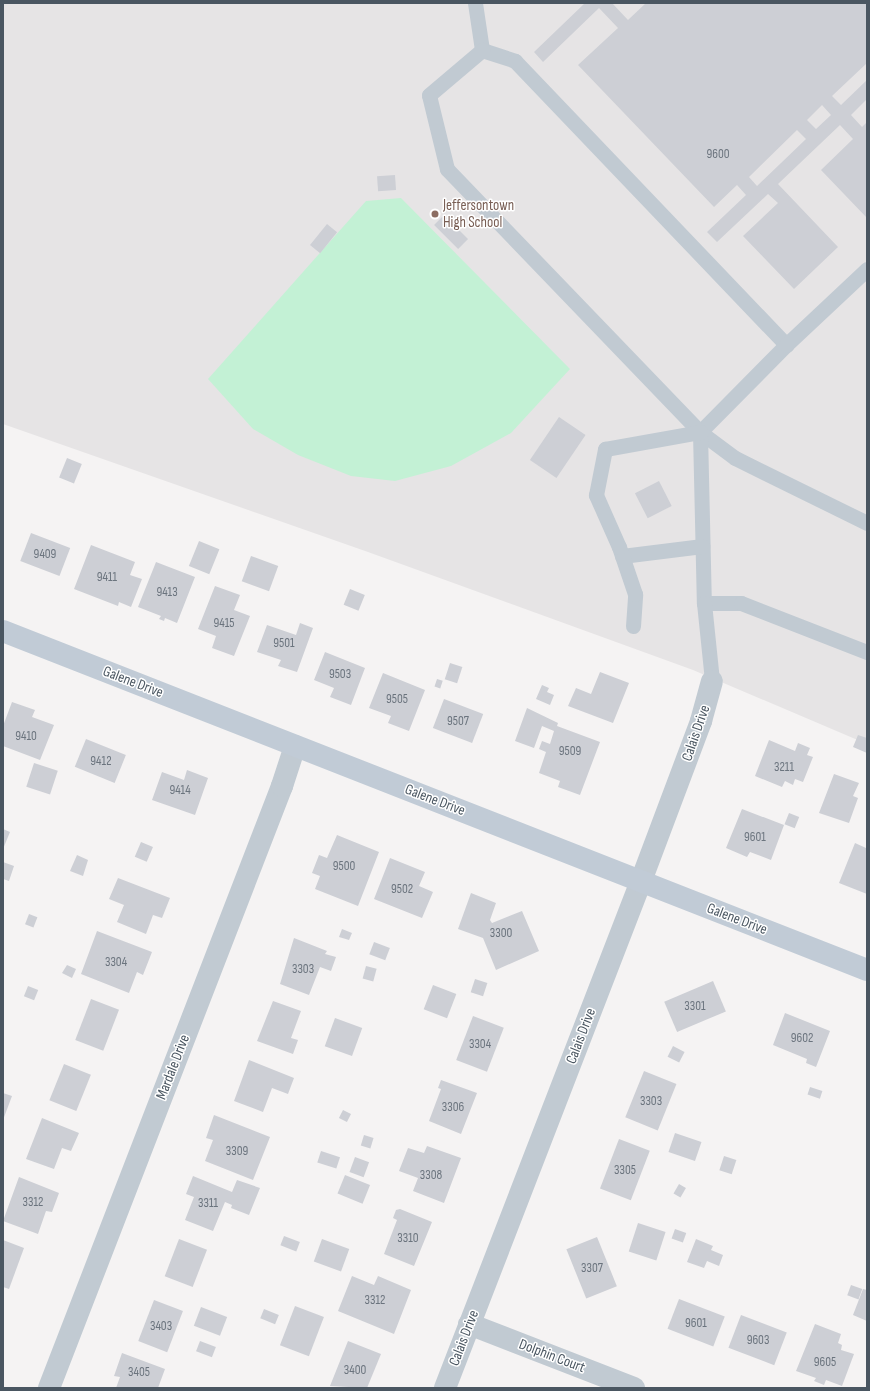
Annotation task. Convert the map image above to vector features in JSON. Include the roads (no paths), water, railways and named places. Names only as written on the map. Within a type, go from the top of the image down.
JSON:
[{"type":"street","name":"Galene Drive","points":[[3,631],[867,970]]},
{"type":"street","name":"Calais Drive","points":[[444,1388],[641,881],[701,721],[712,681]]},
{"type":"street","name":"Mardale Drive","points":[[49,1388],[282,786],[295,746]]},
{"type":"street","name":"Dolphin Court","points":[[469,1324],[634,1388]]},
{"type":"lane","points":[[475,3],[482,50]]},
{"type":"lane","points":[[482,50],[515,61],[786,345]]},
{"type":"lane","points":[[482,50],[429,95],[448,169],[700,432],[735,458],[867,523]]},
{"type":"lane","points":[[634,626],[635,594],[622,556],[596,495],[605,449],[700,432],[786,345],[867,269]]},
{"type":"lane","points":[[700,432],[704,603],[712,681]]},
{"type":"lane","points":[[622,556],[702,546]]},
{"type":"lane","points":[[704,603],[741,603],[867,652]]},
{"type":"place","name":"Jeffersontown High School","points":[[435,214]]}]
